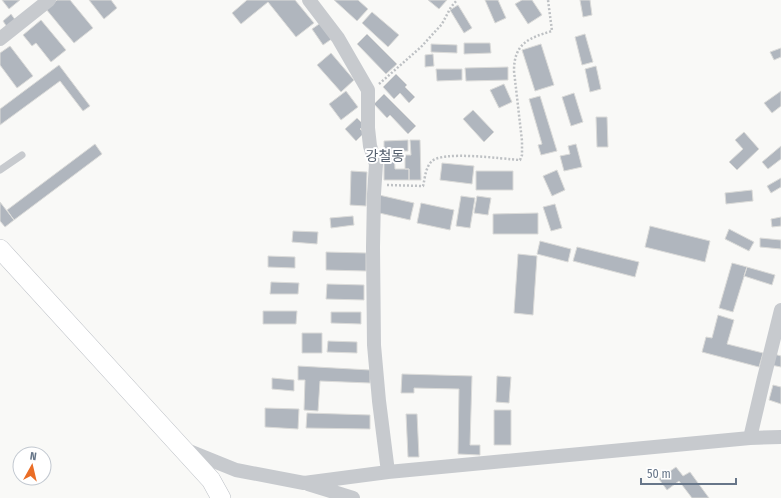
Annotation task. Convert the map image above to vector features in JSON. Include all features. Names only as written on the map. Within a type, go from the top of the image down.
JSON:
[{"type":"street","points":[[0,39],[49,0]]},
{"type":"street","points":[[309,0],[338,38],[368,90],[368,128],[370,146],[376,164],[374,185],[373,247],[374,346],[388,472]]},
{"type":"street","points":[[0,249],[211,480],[221,498]]},
{"type":"street","points":[[750,438],[781,310]]},
{"type":"street","points":[[304,483],[388,472],[750,438],[781,437]]},
{"type":"street","points":[[180,447],[236,470],[304,483],[353,498]]},
{"type":"lane","points":[[0,170],[22,155]]},
{"type":"path","points":[[368,90],[382,83],[421,47],[442,24],[451,7],[457,0]]},
{"type":"path","points":[[374,185],[423,186],[427,170],[431,162],[437,158],[447,156],[472,156],[520,160],[522,155],[522,141],[515,84],[515,56],[523,44],[540,35],[552,31],[548,0]]},
{"type":"building","points":[[2,0],[20,0],[9,9]]},
{"type":"building","points":[[57,0],[70,0],[93,28],[74,43],[46,9]]},
{"type":"building","points":[[89,0],[111,0],[117,8],[104,19]]},
{"type":"building","points":[[247,0],[295,0],[314,23],[296,37],[268,2],[241,24],[232,13]]},
{"type":"building","points":[[334,0],[358,0],[368,9],[357,21]]},
{"type":"building","points":[[428,0],[447,0],[439,9]]},
{"type":"building","points":[[485,0],[498,0],[506,18],[495,23]]},
{"type":"building","points":[[522,0],[532,0],[542,15],[528,24],[515,4]]},
{"type":"building","points":[[580,0],[590,0],[592,15],[583,17]]},
{"type":"building","points":[[458,5],[472,28],[464,33],[450,10]]},
{"type":"building","points":[[372,12],[399,35],[388,47],[362,23]]},
{"type":"building","points":[[11,14],[16,21],[7,27],[3,21]]},
{"type":"building","points":[[41,20],[66,50],[51,62],[36,43],[32,46],[23,35]]},
{"type":"building","points":[[322,22],[333,38],[323,45],[312,29]]},
{"type":"building","points":[[367,34],[397,64],[386,74],[357,44]]},
{"type":"building","points":[[585,34],[593,62],[582,65],[575,37]]},
{"type":"building","points":[[464,43],[490,43],[491,53],[464,54]]},
{"type":"building","points":[[431,44],[457,45],[457,53],[431,52]]},
{"type":"building","points":[[541,44],[554,85],[535,91],[522,50]]},
{"type":"building","points":[[10,46],[33,76],[17,88],[0,65],[0,53]]},
{"type":"building","points":[[781,48],[781,57],[774,60],[770,52]]},
{"type":"building","points":[[331,53],[354,80],[341,92],[317,65]]},
{"type":"building","points":[[433,54],[434,66],[425,67],[425,55]]},
{"type":"building","points":[[59,65],[90,106],[83,111],[60,81],[0,125],[0,109]]},
{"type":"building","points":[[596,66],[601,89],[590,92],[585,69]]},
{"type":"building","points":[[508,67],[508,80],[466,81],[465,68]]},
{"type":"building","points":[[436,69],[462,69],[462,80],[437,81]]},
{"type":"building","points":[[396,74],[407,85],[405,87],[415,97],[409,103],[400,93],[394,99],[383,87]]},
{"type":"building","points":[[504,84],[512,102],[499,108],[490,90]]},
{"type":"building","points":[[346,91],[358,107],[341,120],[329,104]]},
{"type":"building","points":[[781,91],[781,106],[772,113],[764,103]]},
{"type":"building","points":[[574,93],[583,122],[571,126],[562,97]]},
{"type":"building","points":[[384,94],[416,126],[408,134],[390,115],[387,118],[374,104]]},
{"type":"building","points":[[540,96],[557,151],[541,155],[538,145],[542,144],[529,99]]},
{"type":"building","points":[[473,110],[494,132],[484,142],[463,119]]},
{"type":"building","points":[[596,117],[607,117],[608,147],[597,147]]},
{"type":"building","points":[[357,118],[364,125],[360,129],[364,133],[356,141],[345,129]]},
{"type":"building","points":[[744,132],[759,149],[737,170],[729,162],[743,149],[735,140]]},
{"type":"building","points":[[408,140],[408,151],[394,151],[395,169],[409,169],[409,180],[384,180],[384,141]]},
{"type":"building","points":[[410,140],[420,140],[421,180],[409,180],[409,169],[405,169],[405,155],[411,155]]},
{"type":"building","points":[[95,144],[102,154],[14,220],[7,210]]},
{"type":"building","points":[[576,144],[582,167],[564,171],[560,156],[570,154],[568,146]]},
{"type":"building","points":[[781,146],[781,159],[768,169],[762,162]]},
{"type":"building","points":[[442,163],[474,166],[472,184],[440,180]]},
{"type":"building","points":[[557,170],[565,190],[552,196],[543,176]]},
{"type":"building","points":[[351,171],[367,172],[366,206],[350,205]]},
{"type":"building","points":[[476,171],[513,171],[513,190],[476,190]]},
{"type":"building","points":[[781,178],[781,187],[771,193],[767,186]]},
{"type":"building","points":[[752,190],[753,201],[726,204],[725,193]]},
{"type":"building","points":[[379,195],[414,203],[410,220],[375,212]]},
{"type":"building","points":[[461,196],[475,198],[470,228],[456,226]]},
{"type":"building","points":[[477,196],[491,198],[488,215],[474,213]]},
{"type":"building","points":[[0,202],[14,220],[5,227],[0,221]]},
{"type":"building","points":[[421,203],[454,210],[450,230],[417,223]]},
{"type":"building","points":[[555,204],[562,228],[551,231],[543,207]]},
{"type":"building","points":[[538,213],[538,234],[493,234],[493,214]]},
{"type":"building","points":[[353,216],[354,225],[331,228],[330,218]]},
{"type":"building","points":[[781,217],[781,226],[772,227],[771,219]]},
{"type":"building","points":[[650,226],[710,241],[705,262],[645,247]]},
{"type":"building","points":[[729,229],[754,242],[749,251],[725,239]]},
{"type":"building","points":[[293,231],[318,232],[317,244],[292,242]]},
{"type":"building","points":[[760,238],[781,240],[781,249],[760,247]]},
{"type":"building","points":[[540,241],[571,249],[568,262],[537,254]]},
{"type":"building","points":[[577,247],[639,262],[635,277],[573,261]]},
{"type":"building","points":[[326,252],[366,253],[366,271],[326,270]]},
{"type":"building","points":[[518,254],[537,256],[533,315],[514,313]]},
{"type":"building","points":[[268,256],[295,257],[295,268],[268,267]]},
{"type":"building","points":[[732,263],[747,267],[733,312],[719,308]]},
{"type":"building","points":[[747,267],[775,275],[772,285],[744,276]]},
{"type":"building","points":[[271,282],[299,283],[298,294],[270,294]]},
{"type":"building","points":[[327,284],[364,285],[364,300],[326,299]]},
{"type":"building","points":[[263,311],[297,311],[296,324],[263,324]]},
{"type":"building","points":[[331,312],[361,312],[361,324],[331,323]]},
{"type":"building","points":[[718,315],[734,320],[727,344],[763,353],[759,367],[702,352],[706,337],[712,338]]},
{"type":"building","points":[[302,333],[322,333],[322,353],[302,353]]},
{"type":"building","points":[[328,341],[357,342],[357,353],[327,352]]},
{"type":"building","points":[[774,354],[781,356],[781,367],[771,365]]},
{"type":"building","points":[[298,366],[370,370],[370,383],[320,381],[318,411],[304,410],[305,380],[298,380]]},
{"type":"building","points":[[402,374],[472,376],[470,445],[480,445],[480,455],[458,454],[459,389],[414,388],[414,393],[401,393]]},
{"type":"building","points":[[497,376],[511,377],[509,403],[496,402]]},
{"type":"building","points":[[272,378],[294,380],[294,391],[272,389]]},
{"type":"building","points":[[773,385],[781,387],[781,404],[769,400]]},
{"type":"building","points":[[265,408],[299,409],[298,429],[265,427]]},
{"type":"building","points":[[494,410],[511,410],[511,445],[494,445]]},
{"type":"building","points":[[307,413],[370,415],[370,429],[306,428]]},
{"type":"building","points":[[406,414],[417,414],[419,457],[408,457]]},
{"type":"building","points":[[676,467],[683,476],[690,472],[709,498],[692,498],[679,481],[667,490],[659,479]]},
{"type":"district","name":"강철동","points":[[385,156]]}]
